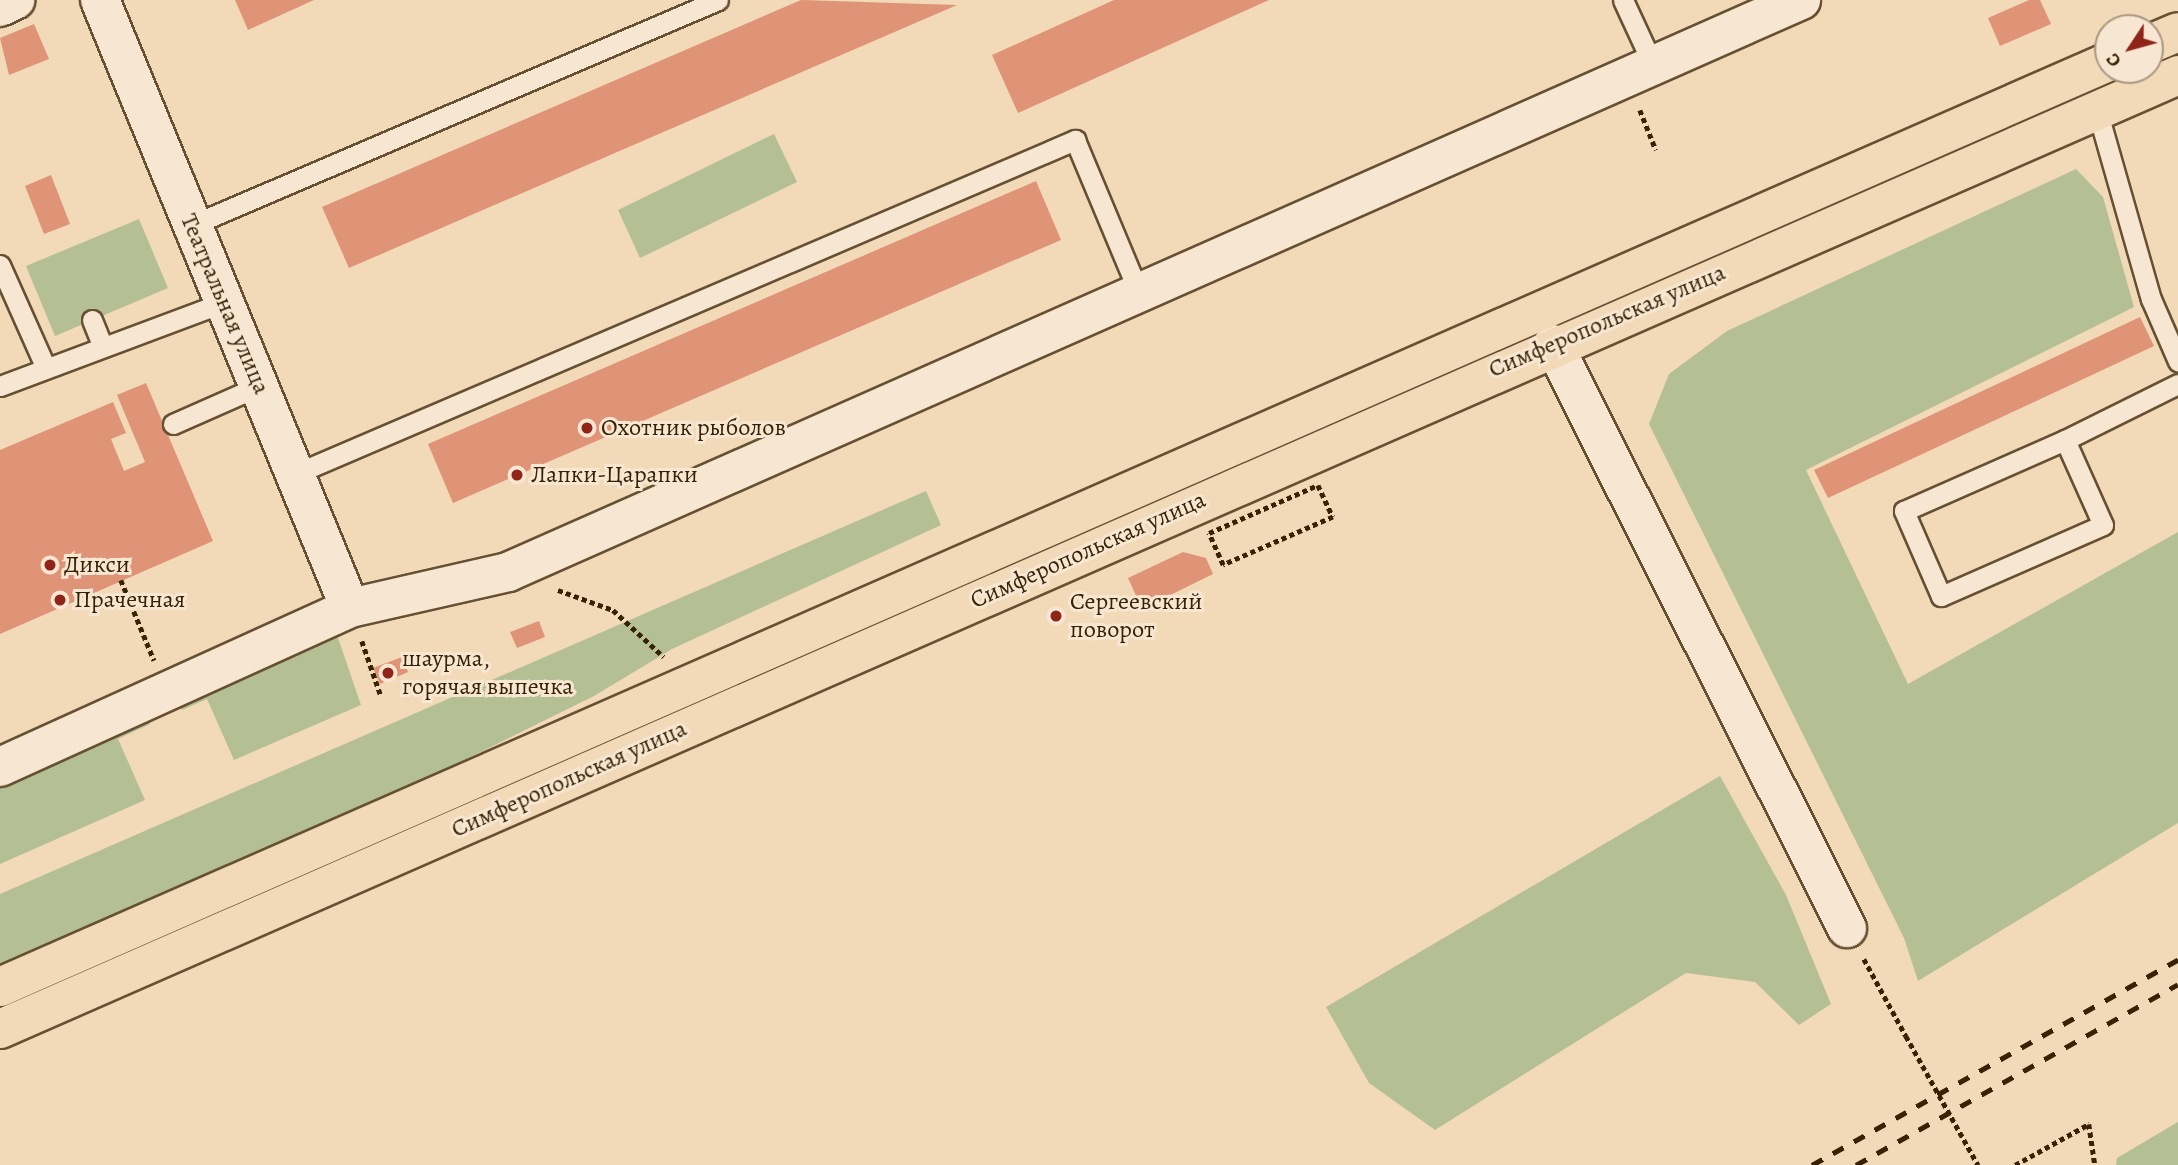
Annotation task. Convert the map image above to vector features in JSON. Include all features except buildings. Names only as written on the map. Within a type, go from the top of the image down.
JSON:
[{"type":"main road","name":"Симферопольская улица","points":[[0,987],[2094,68]]},
{"type":"main road","name":"Симферопольская улица","points":[[0,1029],[1553,344],[2178,75]]},
{"type":"street","points":[[0,7],[15,0]]},
{"type":"street","name":"Театральная улица","points":[[100,0],[349,608]]},
{"type":"street","points":[[0,767],[349,608],[508,572],[1801,0]]},
{"type":"street","points":[[1553,344],[1847,928]]},
{"type":"lane","points":[[192,225],[718,0]]},
{"type":"lane","points":[[1623,0],[1653,65]]},
{"type":"lane","points":[[2097,110],[2151,299],[2178,361]]},
{"type":"lane","points":[[295,474],[1075,140],[1139,293]]},
{"type":"lane","points":[[0,265],[45,366]]},
{"type":"lane","points":[[0,386],[45,366],[225,302]]},
{"type":"lane","points":[[92,320],[103,347]]},
{"type":"lane","points":[[2065,440],[2103,525],[1941,596],[1904,511],[2065,440],[2178,384]]},
{"type":"lane","points":[[173,424],[259,386]]},
{"type":"path","points":[[1318,485],[1333,517],[1223,565],[1209,533],[1318,485]]},
{"type":"path","points":[[508,572],[613,610],[668,660]]},
{"type":"path","points":[[121,580],[155,662],[155,696]]},
{"type":"path","points":[[349,608],[381,696]]},
{"type":"path","points":[[1847,928],[1978,1165]]},
{"type":"path","points":[[2015,1165],[2078,1127],[2089,1124],[2095,1165]]},
{"type":"green space","points":[[774,134],[797,182],[640,258],[618,210]]},
{"type":"green space","points":[[2076,169],[2103,197],[2134,307],[1806,470],[1908,684],[2178,532],[2178,823],[1918,981],[1904,938],[1649,424],[1669,374],[1727,331]]},
{"type":"green space","points":[[139,219],[168,288],[55,336],[26,266]]},
{"type":"green space","points":[[926,491],[941,525],[672,649],[594,696],[410,787],[0,967],[0,894]]},
{"type":"green space","points":[[335,629],[361,705],[234,760],[207,699],[182,710],[177,701]]},
{"type":"green space","points":[[145,715],[150,724],[118,739],[145,800],[0,864],[0,786]]},
{"type":"green space","points":[[1720,776],[1786,895],[1831,1004],[1799,1025],[1755,982],[1686,973],[1435,1130],[1369,1083],[1326,1007]]},
{"type":"green space","points":[[2178,1122],[2178,1165],[2116,1165],[2117,1158]]},
{"type":"railway","points":[[1812,1165],[2178,960]]},
{"type":"railway","points":[[1856,1165],[2178,984]]},
{"type":"place","name":"Охотник рыболов","points":[[587,428]]},
{"type":"place","name":"Лапки-Царапки","points":[[517,475]]},
{"type":"place","name":"Дикси","points":[[50,565]]},
{"type":"place","name":"Прачечная","points":[[60,600]]},
{"type":"place","name":"Сергеевский поворот","points":[[1056,616]]},
{"type":"place","name":"шаурма, горячая выпечка","points":[[388,673]]}]
